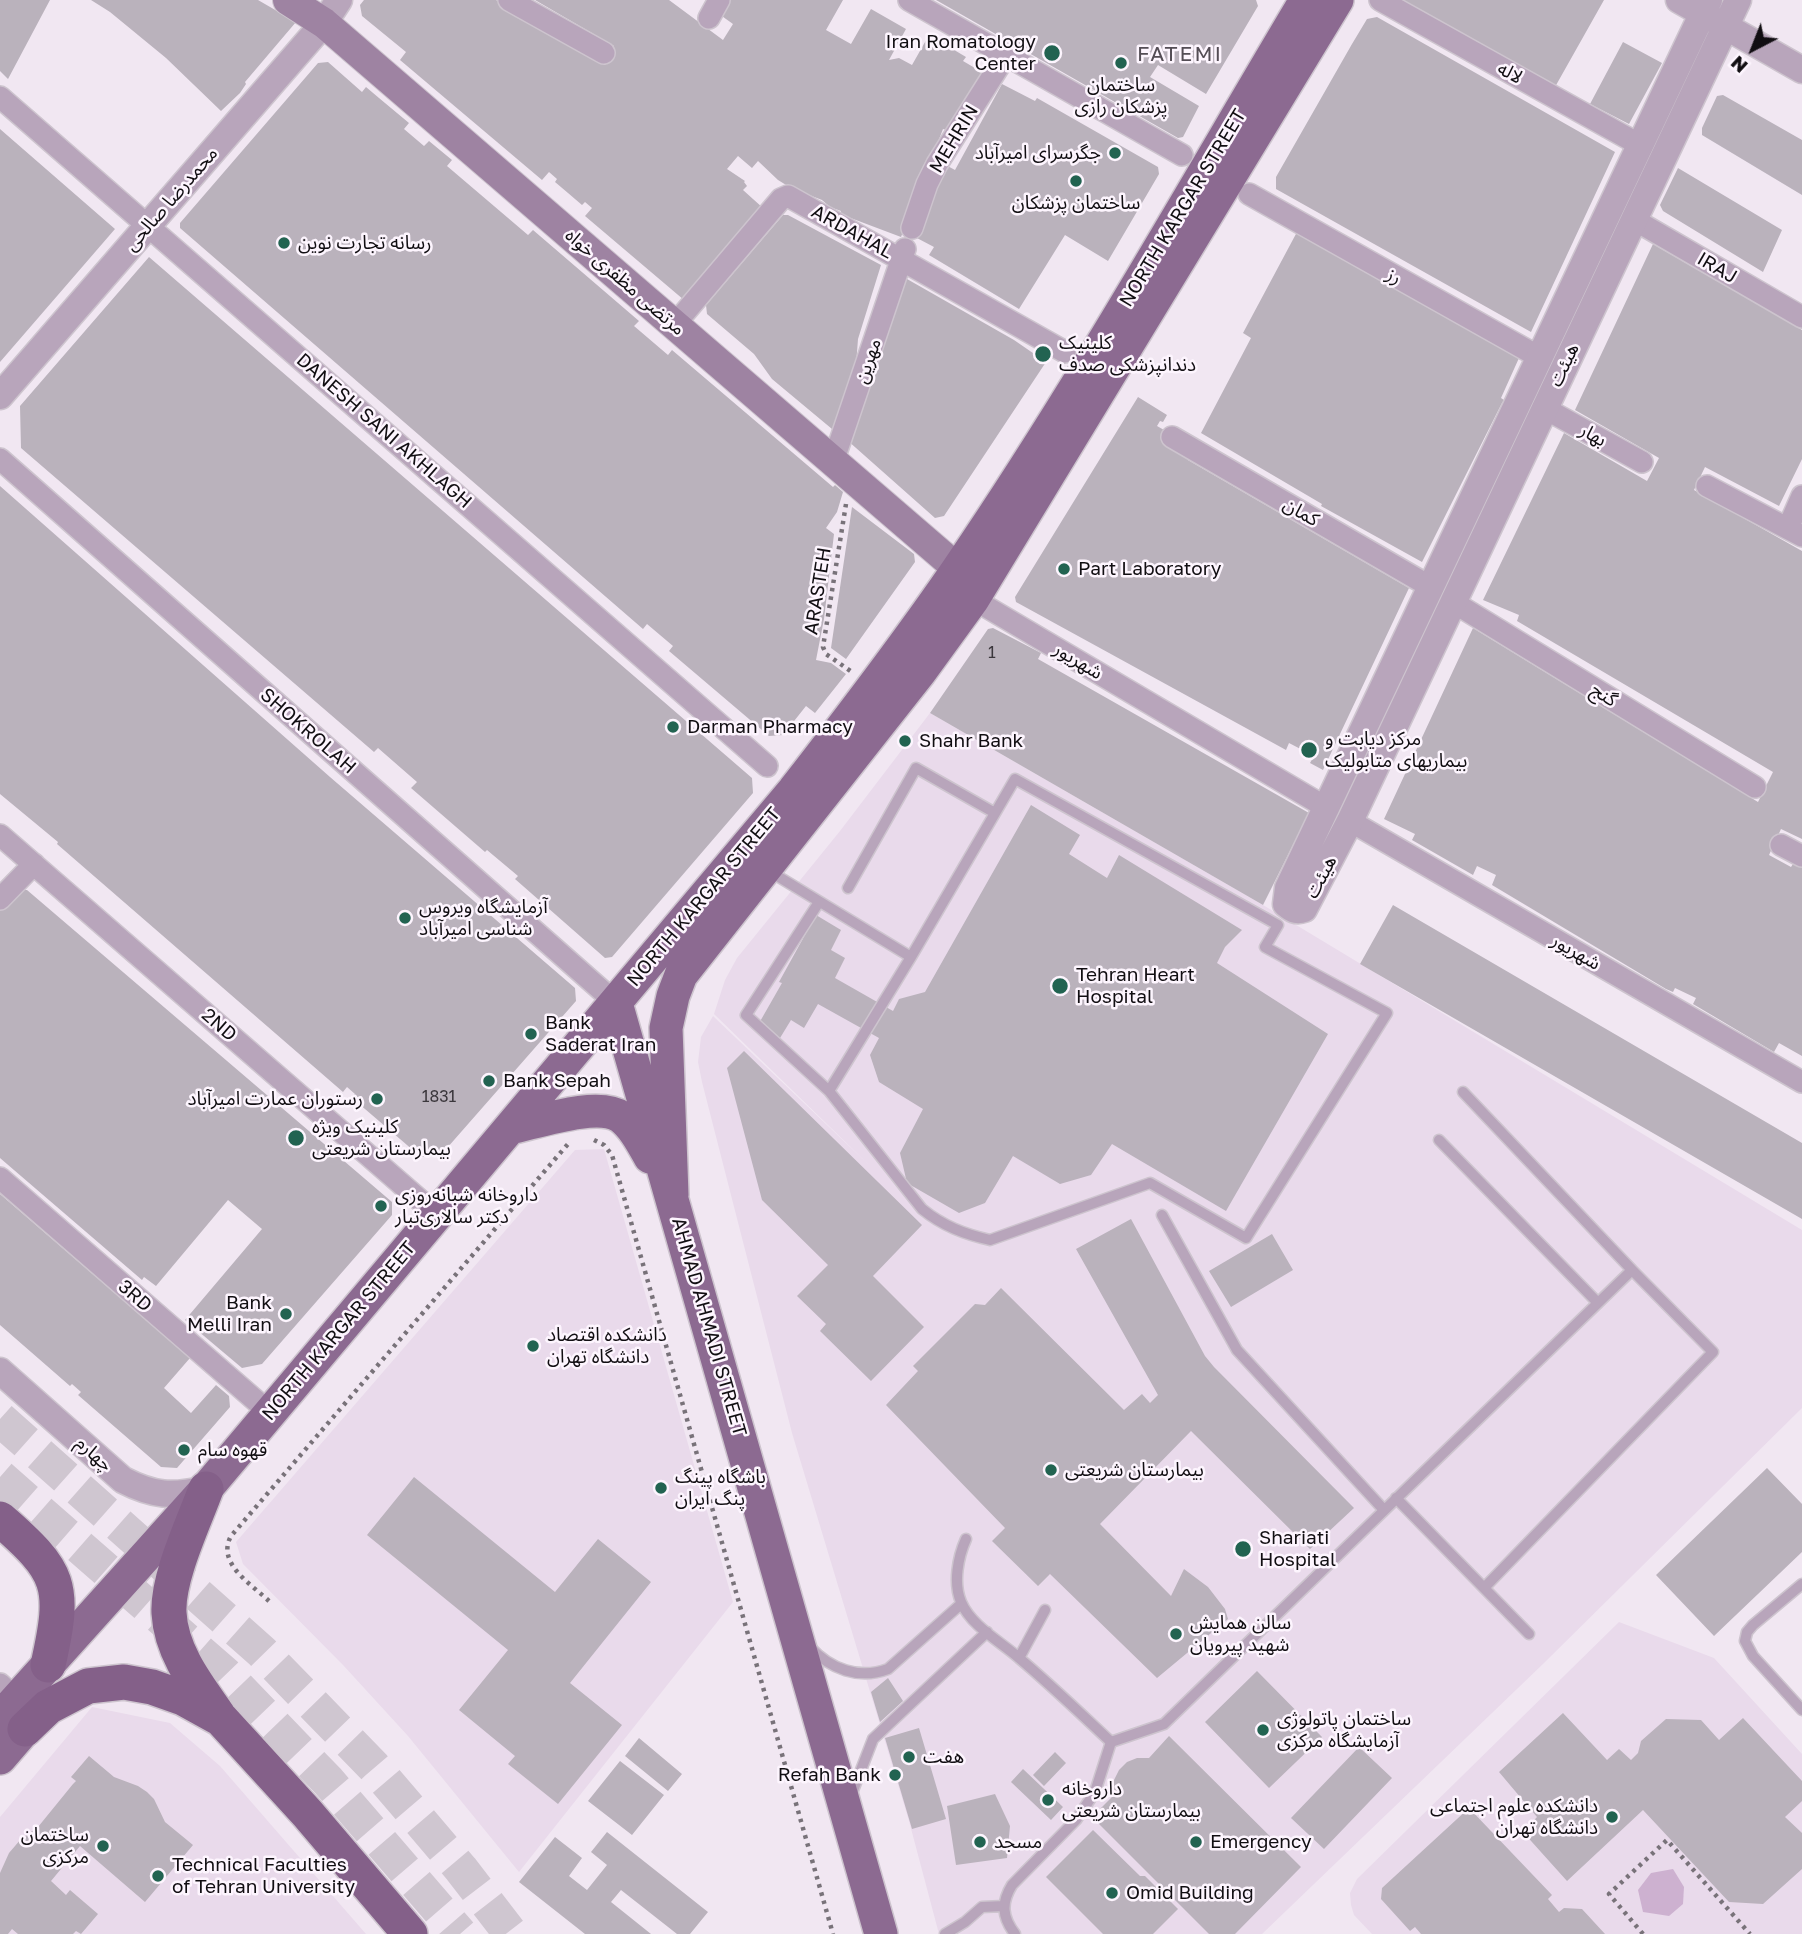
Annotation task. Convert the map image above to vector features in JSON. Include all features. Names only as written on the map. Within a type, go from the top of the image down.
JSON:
[{"type":"highway","points":[[206,1489],[172,1588],[169,1614],[179,1653],[221,1719],[307,1813],[410,1934]]},
{"type":"highway","points":[[0,1519],[33,1548],[45,1563],[58,1595],[58,1622],[48,1665]]},
{"type":"highway","points":[[10,1707],[47,1707],[88,1686],[124,1682],[152,1687],[183,1698],[221,1719]]},
{"type":"main road","name":"مرتضی مظفری خواه","points":[[288,0],[332,11],[675,324],[958,569]]},
{"type":"main road","name":"NORTH KARGAR STREET","points":[[672,1195],[666,1028],[681,975],[974,599],[1337,0]]},
{"type":"main road","name":"NORTH KARGAR STREET","points":[[0,1758],[10,1707],[206,1489],[785,801],[874,686],[958,569],[1088,366],[1300,2]]},
{"type":"main road","name":"AHMAD AHMADI STREET","points":[[616,1003],[881,1934]]},
{"type":"main road","points":[[510,1128],[590,1111],[619,1115],[628,1122],[640,1139],[672,1195]]},
{"type":"street","points":[[509,0],[604,53]]},
{"type":"street","points":[[909,0],[1182,155]]},
{"type":"street","name":"لاله","points":[[1380,0],[1640,145]]},
{"type":"street","points":[[1679,0],[1705,7],[1726,27],[1802,70]]},
{"type":"street","name":"هیئت","points":[[1705,7],[1288,888],[1286,904],[1291,909],[1304,909],[1350,821],[1738,0]]},
{"type":"street","name":"محمدرضا صالحی","points":[[0,396],[332,11]]},
{"type":"street","name":"MEHRIN","points":[[912,228],[937,163],[1006,55]]},
{"type":"street","name":"DANESH SANI AKHLAGH","points":[[0,97],[767,766]]},
{"type":"street","name":"رز","points":[[1249,194],[1539,357]]},
{"type":"street","name":"ARDAHAL","points":[[675,324],[788,196],[903,255],[1065,352]]},
{"type":"street","name":"IRAJ","points":[[1633,219],[1802,317]]},
{"type":"street","name":"مهرین","points":[[842,469],[903,255]]},
{"type":"street","name":"بهار","points":[[1544,408],[1642,463]]},
{"type":"street","name":"کمان","points":[[1172,437],[1429,586]]},
{"type":"street","name":"SHOKROLAH","points":[[0,458],[616,1003]]},
{"type":"street","points":[[1707,486],[1795,532],[1802,496]]},
{"type":"street","points":[[1429,586],[1453,602]]},
{"type":"street","name":"شهریور","points":[[974,599],[1327,808]]},
{"type":"street","name":"گنج","points":[[1453,602],[1755,787]]},
{"type":"street","points":[[1327,808],[1350,821]]},
{"type":"street","name":"شهریور","points":[[1350,821],[1802,1082]]},
{"type":"street","name":"2ND","points":[[0,835],[437,1215]]},
{"type":"street","points":[[1781,845],[1802,856]]},
{"type":"street","points":[[0,899],[34,864]]},
{"type":"street","name":"3RD","points":[[0,1178],[270,1413]]},
{"type":"street","name":"چهارم","points":[[0,1371],[123,1480],[142,1489],[163,1494],[182,1495],[206,1489]]},
{"type":"lane","points":[[848,888],[916,768],[995,813]]},
{"type":"lane","points":[[819,902],[746,1015],[829,1091],[922,1209],[940,1223],[990,1240],[1150,1183],[1246,1238],[1387,1013],[1265,947],[1278,925],[1015,779],[829,1091]]},
{"type":"lane","points":[[764,868],[911,957]]},
{"type":"lane","points":[[1463,1092],[1713,1352],[1484,1588]]},
{"type":"lane","points":[[1439,1140],[1598,1303]]},
{"type":"lane","points":[[1162,1215],[1237,1350],[1384,1510]]},
{"type":"lane","points":[[1111,1742],[1164,1724],[1632,1270]]},
{"type":"lane","points":[[1395,1498],[1529,1634]]},
{"type":"lane","points":[[967,1539],[960,1553],[957,1586],[961,1604],[987,1633],[1019,1658],[1111,1742]]},
{"type":"lane","points":[[1802,1584],[1753,1625],[1747,1632],[1745,1641],[1753,1656],[1802,1710]]},
{"type":"lane","points":[[795,1630],[818,1656],[846,1672],[862,1675],[878,1673],[888,1670],[961,1604]]},
{"type":"lane","points":[[1019,1658],[1045,1610]]},
{"type":"lane","points":[[846,1813],[859,1770],[873,1739],[987,1633]]},
{"type":"lane","points":[[1015,1934],[1006,1920],[1005,1896],[1012,1885],[1076,1820],[1095,1793],[1111,1742]]},
{"type":"lane","points":[[944,1934],[965,1922],[982,1907],[1004,1906]]},
{"type":"path","name":"ARASTEH","points":[[842,469],[823,647],[826,654],[874,686]]},
{"type":"path","points":[[593,1139],[604,1145],[612,1156],[833,1934]]},
{"type":"path","points":[[269,1601],[234,1567],[227,1556],[226,1545],[231,1536],[568,1144],[581,1140]]},
{"type":"path","points":[[1643,1934],[1609,1894],[1667,1840],[1750,1934]]},
{"type":"shaded area","name":"Shariati Hospital","points":[[930,713],[1263,905],[1802,1230],[1802,1408],[1543,1664],[1262,1934],[939,1934],[909,1821],[792,1433],[702,1082],[698,1062],[701,1037],[713,1016],[871,1167],[714,1014],[725,980],[737,958],[840,831]]},
{"type":"shaded area","name":"دانشکده اقتصاد دانشگاه تهران","points":[[604,1149],[733,1602],[519,1872],[408,1736],[343,1665],[243,1564],[236,1542],[575,1150]]},
{"type":"shaded area","name":"دانشکده علوم اجتماعی دانشگاه تهران","points":[[1619,1622],[1714,1658],[1802,1754],[1802,1934],[1372,1934],[1354,1915],[1351,1905],[1350,1893],[1357,1879]]},
{"type":"shaded area","name":"Technical Faculties of Tehran University","points":[[92,1707],[170,1723],[220,1766],[366,1934],[0,1934],[0,1817]]},
{"type":"shaded area","points":[[1673,1869],[1684,1887],[1683,1904],[1669,1916],[1643,1912],[1638,1890],[1651,1873]]},
{"type":"building","points":[[0,0],[50,0],[8,79],[0,71]]},
{"type":"building","points":[[91,0],[258,0],[296,22],[245,82],[240,93],[221,111],[166,58],[110,12]]},
{"type":"building","points":[[364,0],[496,0],[605,65],[614,46],[535,0],[669,0],[723,40],[733,24],[719,14],[728,0],[843,0],[826,30],[851,44],[871,9],[906,29],[889,60],[899,58],[912,65],[929,35],[966,57],[963,61],[980,71],[983,77],[951,131],[943,129],[901,237],[840,214],[841,211],[822,200],[778,180],[758,161],[752,168],[738,156],[727,169],[745,181],[747,186],[743,190],[763,208],[684,300],[585,216],[592,208],[585,202],[582,205],[555,182],[557,179],[549,172],[542,180],[400,60],[406,52],[362,16],[360,5]]},
{"type":"building","points":[[936,0],[1256,0],[1258,6],[1206,94],[1158,65],[1150,77],[1199,106],[1183,137],[1178,138]]},
{"type":"building","points":[[1403,0],[1604,0],[1555,87]]},
{"type":"building","points":[[1377,17],[1615,152],[1531,332],[1276,189],[1276,177],[1352,44],[1367,19]]},
{"type":"building","points":[[1623,42],[1662,63],[1629,124],[1590,104]]},
{"type":"building","points":[[328,62],[362,92],[366,87],[409,123],[404,129],[424,146],[429,141],[452,160],[447,166],[528,235],[533,230],[639,321],[634,326],[668,355],[672,350],[833,487],[835,485],[843,492],[837,512],[826,528],[834,534],[824,619],[816,660],[831,663],[846,674],[815,713],[806,706],[783,735],[769,736],[669,651],[673,646],[647,624],[643,629],[180,228],[180,223],[318,63]]},
{"type":"building","points":[[1002,84],[1035,101],[1037,98],[1158,167],[1159,174],[1108,261],[1065,235],[1019,309],[929,255],[934,247],[915,237],[942,163],[955,170]]},
{"type":"building","points":[[1723,95],[1802,140],[1802,195],[1702,135],[1702,128],[1717,96]]},
{"type":"building","points":[[0,129],[115,229],[0,362]]},
{"type":"building","points":[[1678,168],[1782,230],[1763,272],[1663,211],[1660,205]]},
{"type":"building","points":[[783,215],[788,215],[881,265],[858,339],[856,365],[838,434],[772,379],[754,354],[707,314],[706,305]]},
{"type":"building","points":[[1297,232],[1519,358],[1501,398],[1504,400],[1422,562],[1321,506],[1322,504],[1201,433],[1251,338],[1243,333]]},
{"type":"building","points":[[1653,244],[1802,330],[1802,459],[1779,506],[1705,467],[1694,490],[1802,551],[1802,839],[1781,829],[1769,855],[1791,867],[1795,861],[1802,865],[1802,1056],[1779,1043],[1774,1052],[1693,1004],[1696,998],[1675,988],[1673,992],[1666,989],[1492,885],[1496,875],[1477,866],[1473,875],[1412,840],[1415,834],[1384,819],[1473,628],[1758,802],[1773,772],[1517,621],[1519,615],[1483,600],[1564,433],[1647,481],[1659,458],[1575,410]]},
{"type":"building","points":[[149,257],[752,778],[753,793],[612,957],[605,958],[515,879],[518,876],[487,850],[485,852],[411,788],[417,782],[378,748],[374,752],[21,448],[20,406]]},
{"type":"building","points":[[900,275],[1014,340],[1046,362],[944,516],[935,518],[847,440]]},
{"type":"building","points":[[1138,397],[1167,415],[1157,426],[1194,447],[1188,460],[1409,588],[1323,770],[1310,763],[1314,756],[1289,743],[1286,750],[1016,602],[1015,597]]},
{"type":"building","points":[[0,486],[330,777],[575,988],[576,1001],[440,1156],[421,1157],[351,1097],[355,1094],[347,1087],[343,1092],[0,794]]},
{"type":"building","points":[[852,507],[914,554],[915,562],[846,659],[831,648]]},
{"type":"building","points":[[993,628],[1041,653],[1038,659],[1309,813],[1263,905],[930,713],[988,629]]},
{"type":"building","points":[[1031,805],[1080,835],[1069,854],[1107,878],[1119,855],[1242,930],[1225,947],[1217,963],[1328,1034],[1226,1211],[1112,1144],[1091,1175],[1060,1184],[1013,1156],[985,1203],[959,1213],[907,1183],[900,1153],[923,1109],[879,1082],[870,1055],[879,1038],[818,1004],[804,1028],[791,1020],[780,1038],[758,1025],[816,915],[841,930],[831,950],[845,958],[835,978],[893,1011],[899,999],[925,992]]},
{"type":"building","points":[[19,890],[27,890],[392,1202],[392,1215],[262,1364],[242,1368],[185,1320],[262,1229],[228,1200],[156,1286],[144,1277],[142,1280],[0,1158],[0,910]]},
{"type":"building","points":[[1393,905],[1802,1143],[1802,1219],[1360,964]]},
{"type":"building","points":[[744,1051],[922,1225],[873,1276],[924,1327],[871,1381],[820,1331],[826,1324],[797,1296],[828,1265],[762,1200],[727,1068]]},
{"type":"building","points":[[0,1194],[190,1358],[164,1388],[191,1413],[216,1385],[229,1396],[230,1407],[177,1468],[161,1467],[78,1395],[81,1392],[72,1384],[70,1386],[0,1325]]},
{"type":"building","name":"بیمارستان شریعتی","points":[[1131,1219],[1205,1356],[1354,1508],[1310,1549],[1191,1431],[1100,1524],[1171,1596],[1184,1569],[1208,1587],[1225,1609],[1228,1619],[1157,1678],[1050,1574],[1038,1586],[992,1541],[1005,1528],[886,1405],[918,1371],[913,1366],[975,1304],[985,1305],[1001,1288],[1124,1410],[1142,1394],[1150,1403],[1158,1395],[1076,1249]]},
{"type":"building","points":[[1272,1234],[1293,1270],[1231,1307],[1209,1271]]},
{"type":"building","points":[[1767,1468],[1802,1504],[1802,1552],[1714,1636],[1656,1575]]},
{"type":"building","points":[[414,1477],[555,1592],[598,1539],[651,1582],[570,1683],[622,1725],[558,1804],[508,1764],[515,1756],[459,1710],[508,1650],[367,1535]]},
{"type":"building","name":"ساختمان پاتولوژی آزمایشگاه مرکزی","points":[[1257,1671],[1322,1737],[1269,1788],[1205,1722]]},
{"type":"building","points":[[888,1678],[903,1701],[880,1722],[871,1692]]},
{"type":"building","points":[[1563,1713],[1607,1760],[1619,1749],[1631,1760],[1638,1753],[1641,1741],[1666,1719],[1701,1720],[1719,1740],[1743,1718],[1802,1781],[1802,1801],[1785,1817],[1802,1833],[1802,1869],[1763,1904],[1729,1902],[1643,1810],[1567,1881],[1523,1832],[1537,1817],[1499,1772]]},
{"type":"building","points":[[919,1728],[946,1819],[912,1829],[885,1738]]},
{"type":"building","name":"Emergency","points":[[1169,1736],[1301,1867],[1235,1934],[1209,1934],[1092,1817],[1112,1797],[1113,1782],[1119,1770],[1127,1762],[1137,1758],[1149,1758]]},
{"type":"building","points":[[639,1738],[682,1774],[668,1791],[625,1756]]},
{"type":"building","points":[[1359,1747],[1392,1778],[1324,1849],[1291,1818]]},
{"type":"building","points":[[1055,1752],[1066,1763],[1044,1786],[1033,1775]]},
{"type":"building","name":"ساختمان مرکزی","points":[[89,1756],[114,1777],[147,1792],[154,1799],[165,1822],[193,1845],[145,1902],[80,1846],[51,1881],[66,1895],[70,1890],[98,1914],[81,1934],[76,1931],[73,1934],[18,1934],[12,1929],[8,1934],[0,1934],[0,1873],[9,1853],[21,1839],[38,1827],[76,1781],[71,1777]]},
{"type":"building","points":[[620,1761],[664,1795],[632,1835],[588,1801]]},
{"type":"building","points":[[1023,1769],[1063,1807],[1051,1820],[1011,1782]]},
{"type":"building","name":"مسجد","points":[[995,1794],[1010,1826],[1007,1858],[956,1865],[947,1806]]},
{"type":"building","points":[[1469,1808],[1552,1895],[1548,1899],[1559,1912],[1564,1908],[1582,1909],[1605,1934],[1421,1934],[1415,1927],[1410,1931],[1381,1899],[1382,1888]]},
{"type":"building","name":"Omid Building","points":[[1093,1830],[1178,1909],[1153,1934],[1103,1934],[1046,1877]]},
{"type":"building","points":[[607,1832],[708,1912],[690,1934],[677,1934],[621,1890],[611,1902],[651,1934],[585,1934],[519,1882],[555,1837],[582,1858],[569,1876],[587,1890],[607,1865],[591,1852]]},
{"type":"tunnel","points":[[0,1419],[262,1652],[374,1767],[461,1869],[511,1934]]},
{"type":"tunnel","points":[[0,1477],[225,1674],[328,1781],[460,1934]]},
{"type":"place","name":"Iran Romatology Center","points":[[1052,53]]},
{"type":"place","name":"ساختمان پزشکان رازی","points":[[1121,63]]},
{"type":"place","name":"جگرسرای امیرآباد","points":[[1115,153]]},
{"type":"place","name":"ساختمان پزشکان","points":[[1076,181]]},
{"type":"place","name":"رسانه تجارت نوین","points":[[284,243]]},
{"type":"place","name":"کلینیک دندانپزشکی صدف","points":[[1043,354]]},
{"type":"place","name":"Part Laboratory","points":[[1064,569]]},
{"type":"place","name":"Darman Pharmacy","points":[[673,727]]},
{"type":"place","name":"Shahr Bank","points":[[905,741]]},
{"type":"place","name":"مرکز دیابت و بیماریهای متابولیک","points":[[1309,750]]},
{"type":"place","name":"آزمایشگاه ویروس شناسی امیرآباد","points":[[405,918]]},
{"type":"place","name":"Tehran Heart Hospital","points":[[1060,986]]},
{"type":"place","name":"Bank Saderat Iran","points":[[531,1034]]},
{"type":"place","name":"Bank Sepah","points":[[489,1081]]},
{"type":"place","name":"رستوران عمارت امیرآباد","points":[[377,1099]]},
{"type":"place","name":"کلینیک ویژه بیمارستان شریعتی","points":[[296,1138]]},
{"type":"place","name":"داروخانه شبانه‌روزی دکتر سالاری‌تبار","points":[[381,1206]]},
{"type":"place","name":"Bank Melli Iran","points":[[286,1314]]},
{"type":"place","name":"دانشکده اقتصاد دانشگاه تهران","points":[[533,1346]]},
{"type":"place","name":"قهوه سام","points":[[184,1450]]},
{"type":"place","name":"بیمارستان شریعتی","points":[[1051,1470]]},
{"type":"place","name":"باشگاه پینگ پنگ ایران","points":[[661,1488]]},
{"type":"place","name":"Shariati Hospital","points":[[1243,1549]]},
{"type":"place","name":"سالن همایش شهید پیرویان","points":[[1176,1634]]},
{"type":"place","name":"ساختمان پاتولوژی آزمایشگاه مرکزی","points":[[1263,1730]]},
{"type":"place","name":"هفت","points":[[909,1757]]},
{"type":"place","name":"Refah Bank","points":[[895,1775]]},
{"type":"place","name":"داروخانه بیمارستان شریعتی","points":[[1048,1800]]},
{"type":"place","name":"دانشکده علوم اجتماعی دانشگاه تهران","points":[[1612,1817]]},
{"type":"place","name":"مسجد","points":[[980,1842]]},
{"type":"place","name":"Emergency","points":[[1196,1842]]},
{"type":"place","name":"ساختمان مرکزی","points":[[103,1846]]},
{"type":"place","name":"Technical Faculties of Tehran University","points":[[158,1876]]},
{"type":"place","name":"Omid Building","points":[[1112,1893]]},
{"type":"district","name":"FATEMI","points":[[1180,54]]}]
